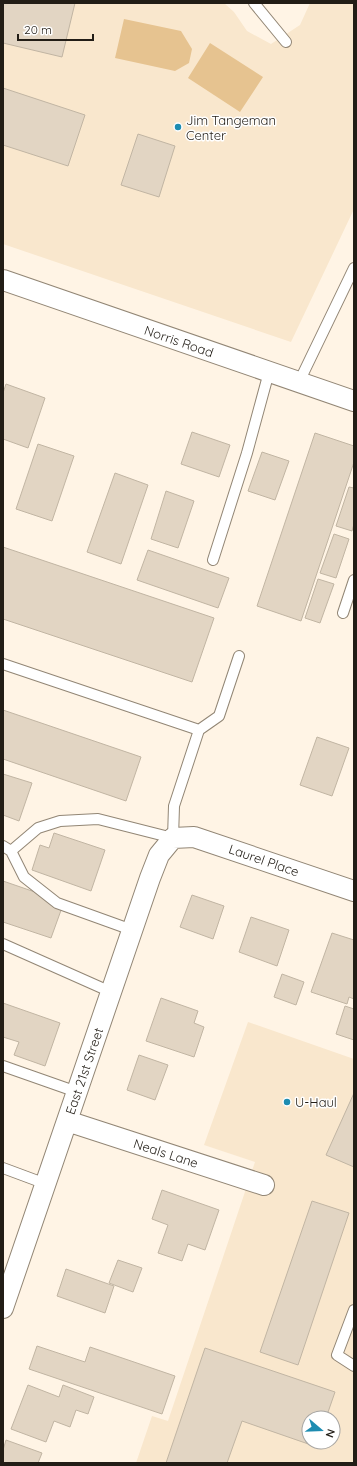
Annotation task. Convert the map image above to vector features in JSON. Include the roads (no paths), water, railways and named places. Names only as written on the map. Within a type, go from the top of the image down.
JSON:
[{"type":"street","name":"Norris Road","points":[[3,280],[354,401]]},
{"type":"street","name":"Laurel Place","points":[[173,838],[194,837],[354,891]]},
{"type":"street","name":"East 21st Street","points":[[3,1308],[150,878],[159,856],[173,838]]},
{"type":"street","name":"Neals Lane","points":[[67,1121],[264,1185]]},
{"type":"lane","points":[[254,3],[286,42]]},
{"type":"lane","points":[[299,382],[354,268]]},
{"type":"lane","points":[[213,560],[247,453],[268,372]]},
{"type":"lane","points":[[343,613],[354,580]]},
{"type":"lane","points":[[132,930],[57,903],[24,877],[7,848],[38,828],[60,821],[98,820],[173,838],[174,806],[199,730],[219,716],[239,656]]},
{"type":"lane","points":[[3,664],[199,730]]},
{"type":"lane","points":[[3,944],[111,992]]},
{"type":"lane","points":[[3,1066],[77,1092]]},
{"type":"lane","points":[[3,1168],[46,1184]]},
{"type":"lane","points":[[354,1310],[337,1355],[354,1366]]},
{"type":"place","name":"Jim Tangeman Center","points":[[178,127]]},
{"type":"place","name":"U-Haul","points":[[287,1102]]}]
